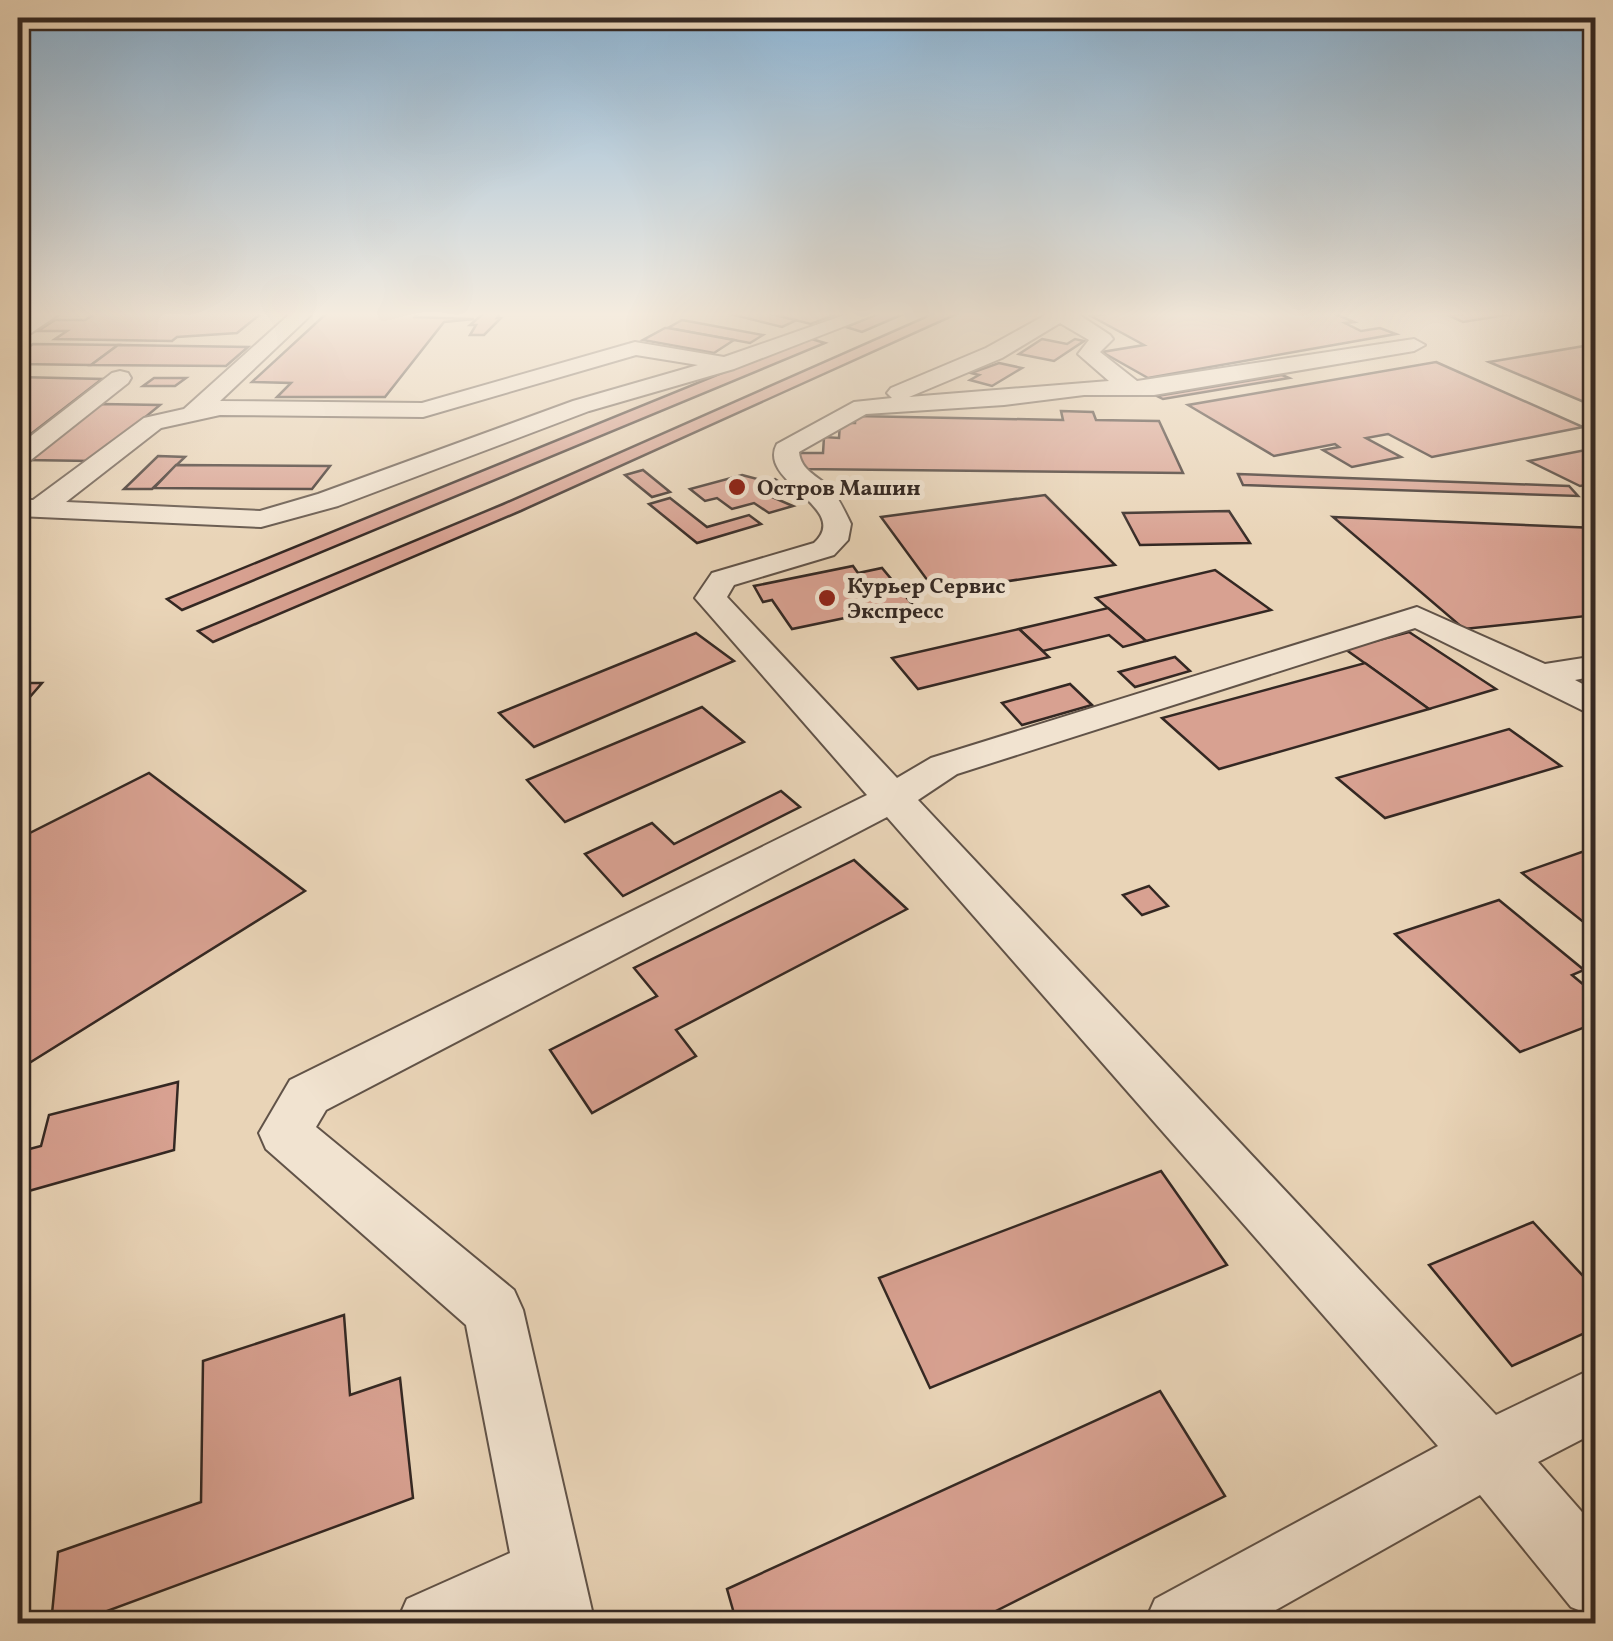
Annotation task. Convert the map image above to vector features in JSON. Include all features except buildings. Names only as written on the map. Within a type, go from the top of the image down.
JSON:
[{"type":"lane","points":[[30,469],[110,389]]},
{"type":"lane","points":[[191,414],[219,389]]},
{"type":"lane","points":[[28,508],[86,474],[153,423],[220,408],[424,410],[497,389]]},
{"type":"lane","points":[[28,508],[261,519],[328,500],[582,406],[642,389]]},
{"type":"lane","points":[[907,389],[833,420],[786,449],[788,468],[823,497],[837,524],[834,540],[824,548],[723,579],[711,598],[1488,1454],[1596,1582]]},
{"type":"lane","points":[[862,407],[1095,389]]},
{"type":"lane","points":[[30,469],[86,474]]},
{"type":"lane","points":[[432,1624],[554,1598],[493,1310],[284,1133],[308,1095],[893,798],[944,766],[1417,617],[1596,706]]},
{"type":"lane","points":[[1541,676],[1596,666]]},
{"type":"lane","points":[[1180,1624],[1596,1398]]},
{"type":"place","name":"Остров Машин","points":[[737,487]]},
{"type":"place","name":"Курьер Сервис Экспресс","points":[[827,598]]}]
